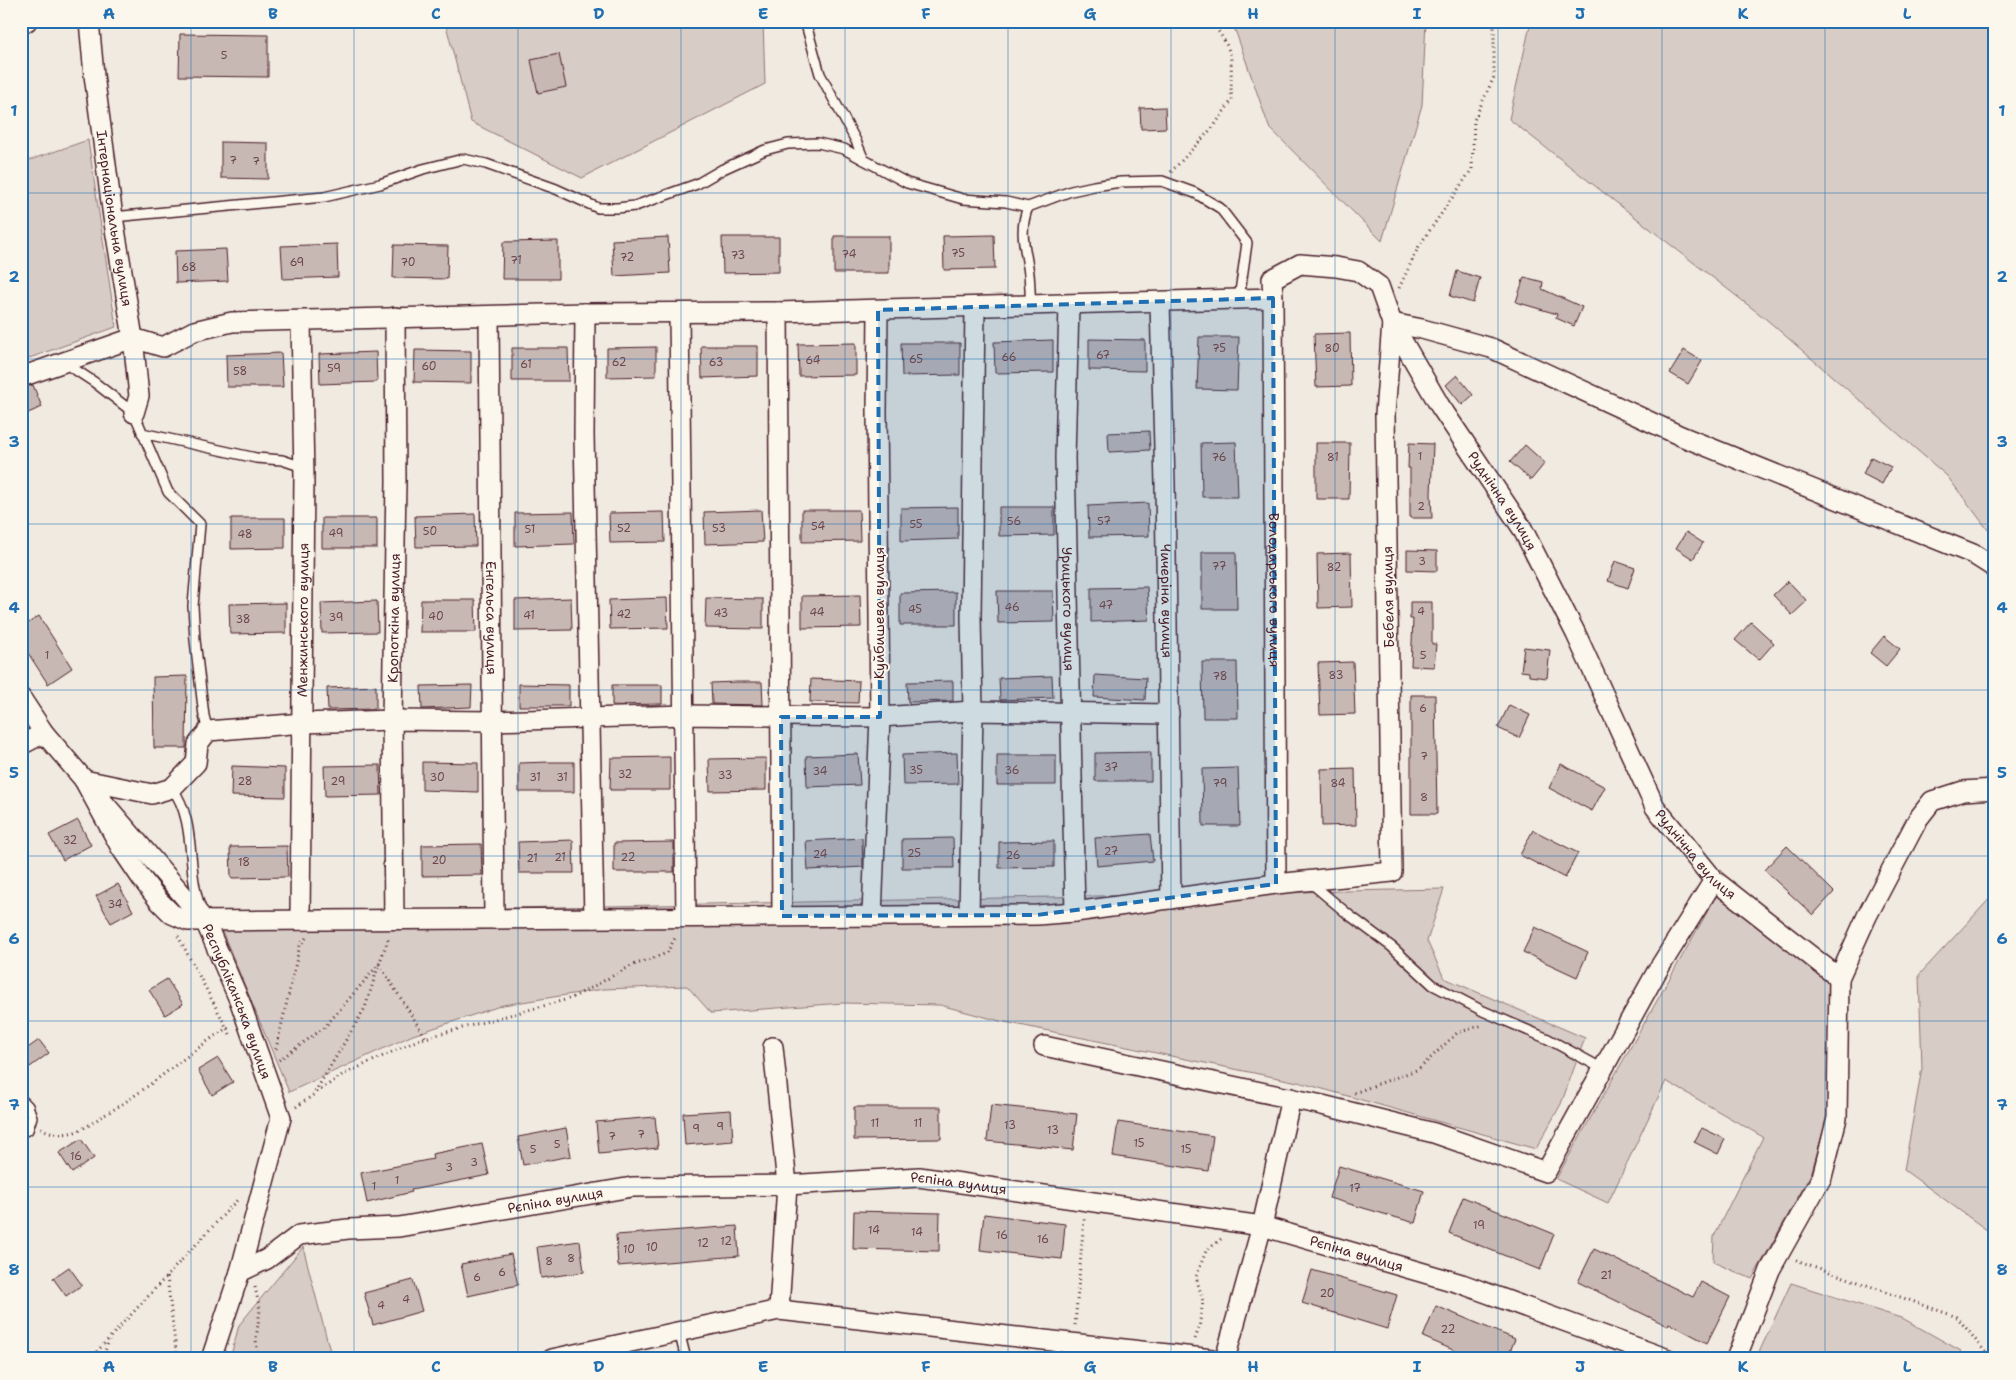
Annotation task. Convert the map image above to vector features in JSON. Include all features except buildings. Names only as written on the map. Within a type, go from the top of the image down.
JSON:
[{"type":"street","points":[[21,23],[27,21]]},
{"type":"street","name":"Інтернаціональна вулиця","points":[[89,21],[94,75],[113,217],[133,338],[139,396],[134,413]]},
{"type":"street","name":"Володарського вулиця","points":[[1276,884],[1272,279],[1300,264],[1358,271],[1379,286],[1392,323]]},
{"type":"street","points":[[21,377],[133,338],[163,347],[194,331],[232,322],[395,317],[489,317],[584,313],[878,310],[1160,303],[1273,298]]},
{"type":"street","name":"Чичеріна вулиця","points":[[1160,303],[1165,484],[1171,899]]},
{"type":"street","name":"Урицького вулиця","points":[[1069,305],[1065,458],[1076,912]]},
{"type":"street","points":[[969,915],[974,712],[971,607],[975,307]]},
{"type":"street","name":"Куйбишева вулиця","points":[[872,916],[880,717],[878,310]]},
{"type":"street","points":[[778,312],[782,916]]},
{"type":"street","points":[[584,313],[584,435],[594,918]]},
{"type":"street","points":[[679,313],[686,917]]},
{"type":"street","name":"Кропоткіна вулиця","points":[[394,920],[392,720],[396,482],[395,317]]},
{"type":"street","name":"Енгельса вулиця","points":[[489,317],[494,919]]},
{"type":"street","name":"Менжинського вулиця","points":[[300,920],[303,723],[302,321]]},
{"type":"street","points":[[1392,323],[1422,329],[1491,348],[1682,436],[1972,554],[1995,568]]},
{"type":"street","name":"Бебеля вулиця","points":[[1308,881],[1392,872],[1385,414],[1392,323]]},
{"type":"street","name":"Руднічна вулиця","points":[[1392,323],[1440,406],[1522,528],[1576,634],[1656,807],[1714,880],[1839,978]]},
{"type":"street","name":"Республіканська вулиця","points":[[21,698],[44,734],[205,921],[245,1016],[281,1118]]},
{"type":"street","points":[[84,780],[152,794],[172,788],[196,763],[198,744],[208,731],[303,723],[392,720],[492,721],[589,719],[684,715],[880,717],[974,712],[1169,714]]},
{"type":"street","points":[[21,746],[44,734]]},
{"type":"street","points":[[1736,1359],[1770,1270],[1822,1177],[1837,1118],[1839,978],[1867,916],[1918,819],[1932,801],[1963,791],[1995,789]]},
{"type":"street","points":[[1044,1046],[1291,1098],[1434,1133],[1546,1172],[1656,973],[1714,880]]},
{"type":"street","points":[[205,921],[1037,915],[1076,912],[1308,881]]},
{"type":"street","points":[[773,1047],[787,1185],[779,1310]]},
{"type":"street","points":[[1225,1359],[1254,1225],[1291,1098]]},
{"type":"street","points":[[211,1359],[245,1269],[281,1118]]},
{"type":"street","name":"Рєпіна вулиця","points":[[245,1269],[267,1259],[299,1235],[348,1229],[399,1227],[632,1187],[787,1185],[919,1177],[1254,1225],[1462,1284],[1668,1359]]},
{"type":"street","points":[[552,1359],[779,1310],[1212,1359]]},
{"type":"lane","points":[[805,21],[820,74],[856,140],[864,160]]},
{"type":"lane","points":[[113,217],[324,197],[380,184],[423,169],[463,159],[486,164],[556,189],[598,208],[617,208],[635,206],[697,184],[765,150],[788,144],[818,143],[844,149],[907,183],[963,199],[1006,202],[1028,207],[1094,186],[1130,181],[1162,181],[1195,193],[1220,208],[1247,243],[1239,299]]},
{"type":"lane","points":[[1028,207],[1022,222],[1024,252],[1029,273],[1031,306]]},
{"type":"lane","points":[[62,362],[94,382],[134,413],[168,492],[200,524],[193,606],[204,716],[208,731]]},
{"type":"lane","points":[[142,433],[256,458],[282,460],[303,467]]},
{"type":"lane","points":[[172,788],[179,798],[186,821],[196,894],[205,921]]},
{"type":"lane","points":[[1308,881],[1392,947],[1433,985],[1548,1039],[1603,1069]]},
{"type":"lane","points":[[21,1099],[28,1106],[32,1117],[28,1130],[21,1132]]},
{"type":"lane","points":[[679,1331],[686,1359]]},
{"type":"path","points":[[1162,181],[1214,126],[1232,100],[1230,86],[1231,58],[1218,30],[1210,21]]},
{"type":"path","points":[[1392,323],[1396,295],[1419,246],[1472,169],[1474,120],[1494,77],[1494,21]]},
{"type":"path","points":[[281,1118],[342,1074],[426,1038],[572,998],[632,966],[667,953],[686,917]]},
{"type":"path","points":[[321,920],[300,945],[273,1064],[324,1028],[379,964]]},
{"type":"path","points":[[313,1095],[365,1008],[394,920]]},
{"type":"path","points":[[177,935],[231,1035]]},
{"type":"path","points":[[379,964],[426,1038]]},
{"type":"path","points":[[31,1122],[48,1132],[71,1133],[120,1107],[245,1016]]},
{"type":"path","points":[[1322,1105],[1419,1069],[1457,1034],[1503,1019]]},
{"type":"path","points":[[90,1359],[237,1201],[242,1193]]},
{"type":"path","points":[[1073,1343],[1085,1200]]},
{"type":"path","points":[[1189,1356],[1199,1328],[1204,1301],[1196,1277],[1206,1251],[1225,1236],[1254,1225]]},
{"type":"path","points":[[1779,1254],[1957,1317],[1991,1359]]},
{"type":"path","points":[[245,1269],[260,1310],[256,1339],[258,1359]]},
{"type":"path","points":[[167,1277],[177,1359]]},
{"type":"path","points":[[102,1359],[110,1337]]},
{"type":"highlighted area","points":[[1273,298],[1276,884],[1037,915],[782,916],[781,717],[880,717],[878,310]]},
{"type":"shaded area","points":[[445,21],[763,21],[765,84],[582,178],[471,122]]},
{"type":"shaded area","points":[[1232,21],[1426,21],[1422,105],[1382,241],[1269,127]]},
{"type":"shaded area","points":[[1531,21],[1995,21],[1995,531],[1988,530],[1947,476],[1766,319],[1509,119]]},
{"type":"shaded area","points":[[88,140],[116,327],[21,361],[21,163]]},
{"type":"shaded area","points":[[1444,889],[1427,941],[1444,978],[1585,1038],[1561,1104],[1536,1149],[1298,1082],[1000,1021],[940,1005],[843,1003],[711,1013],[687,986],[604,989],[503,1005],[413,1035],[289,1092],[215,914]]},
{"type":"shaded area","points":[[1718,893],[1829,982],[1828,1116],[1811,1174],[1752,1279],[1713,1262],[1714,1236],[1763,1137],[1666,1081],[1608,1203],[1556,1179]]},
{"type":"shaded area","points":[[1995,893],[1995,1236],[1904,1170],[1922,1068],[1919,975]]},
{"type":"shaded area","points":[[303,1247],[332,1359],[230,1359],[239,1325]]},
{"type":"shaded area","points":[[1791,1283],[1904,1319],[1961,1351],[1954,1359],[1756,1359]]}]
